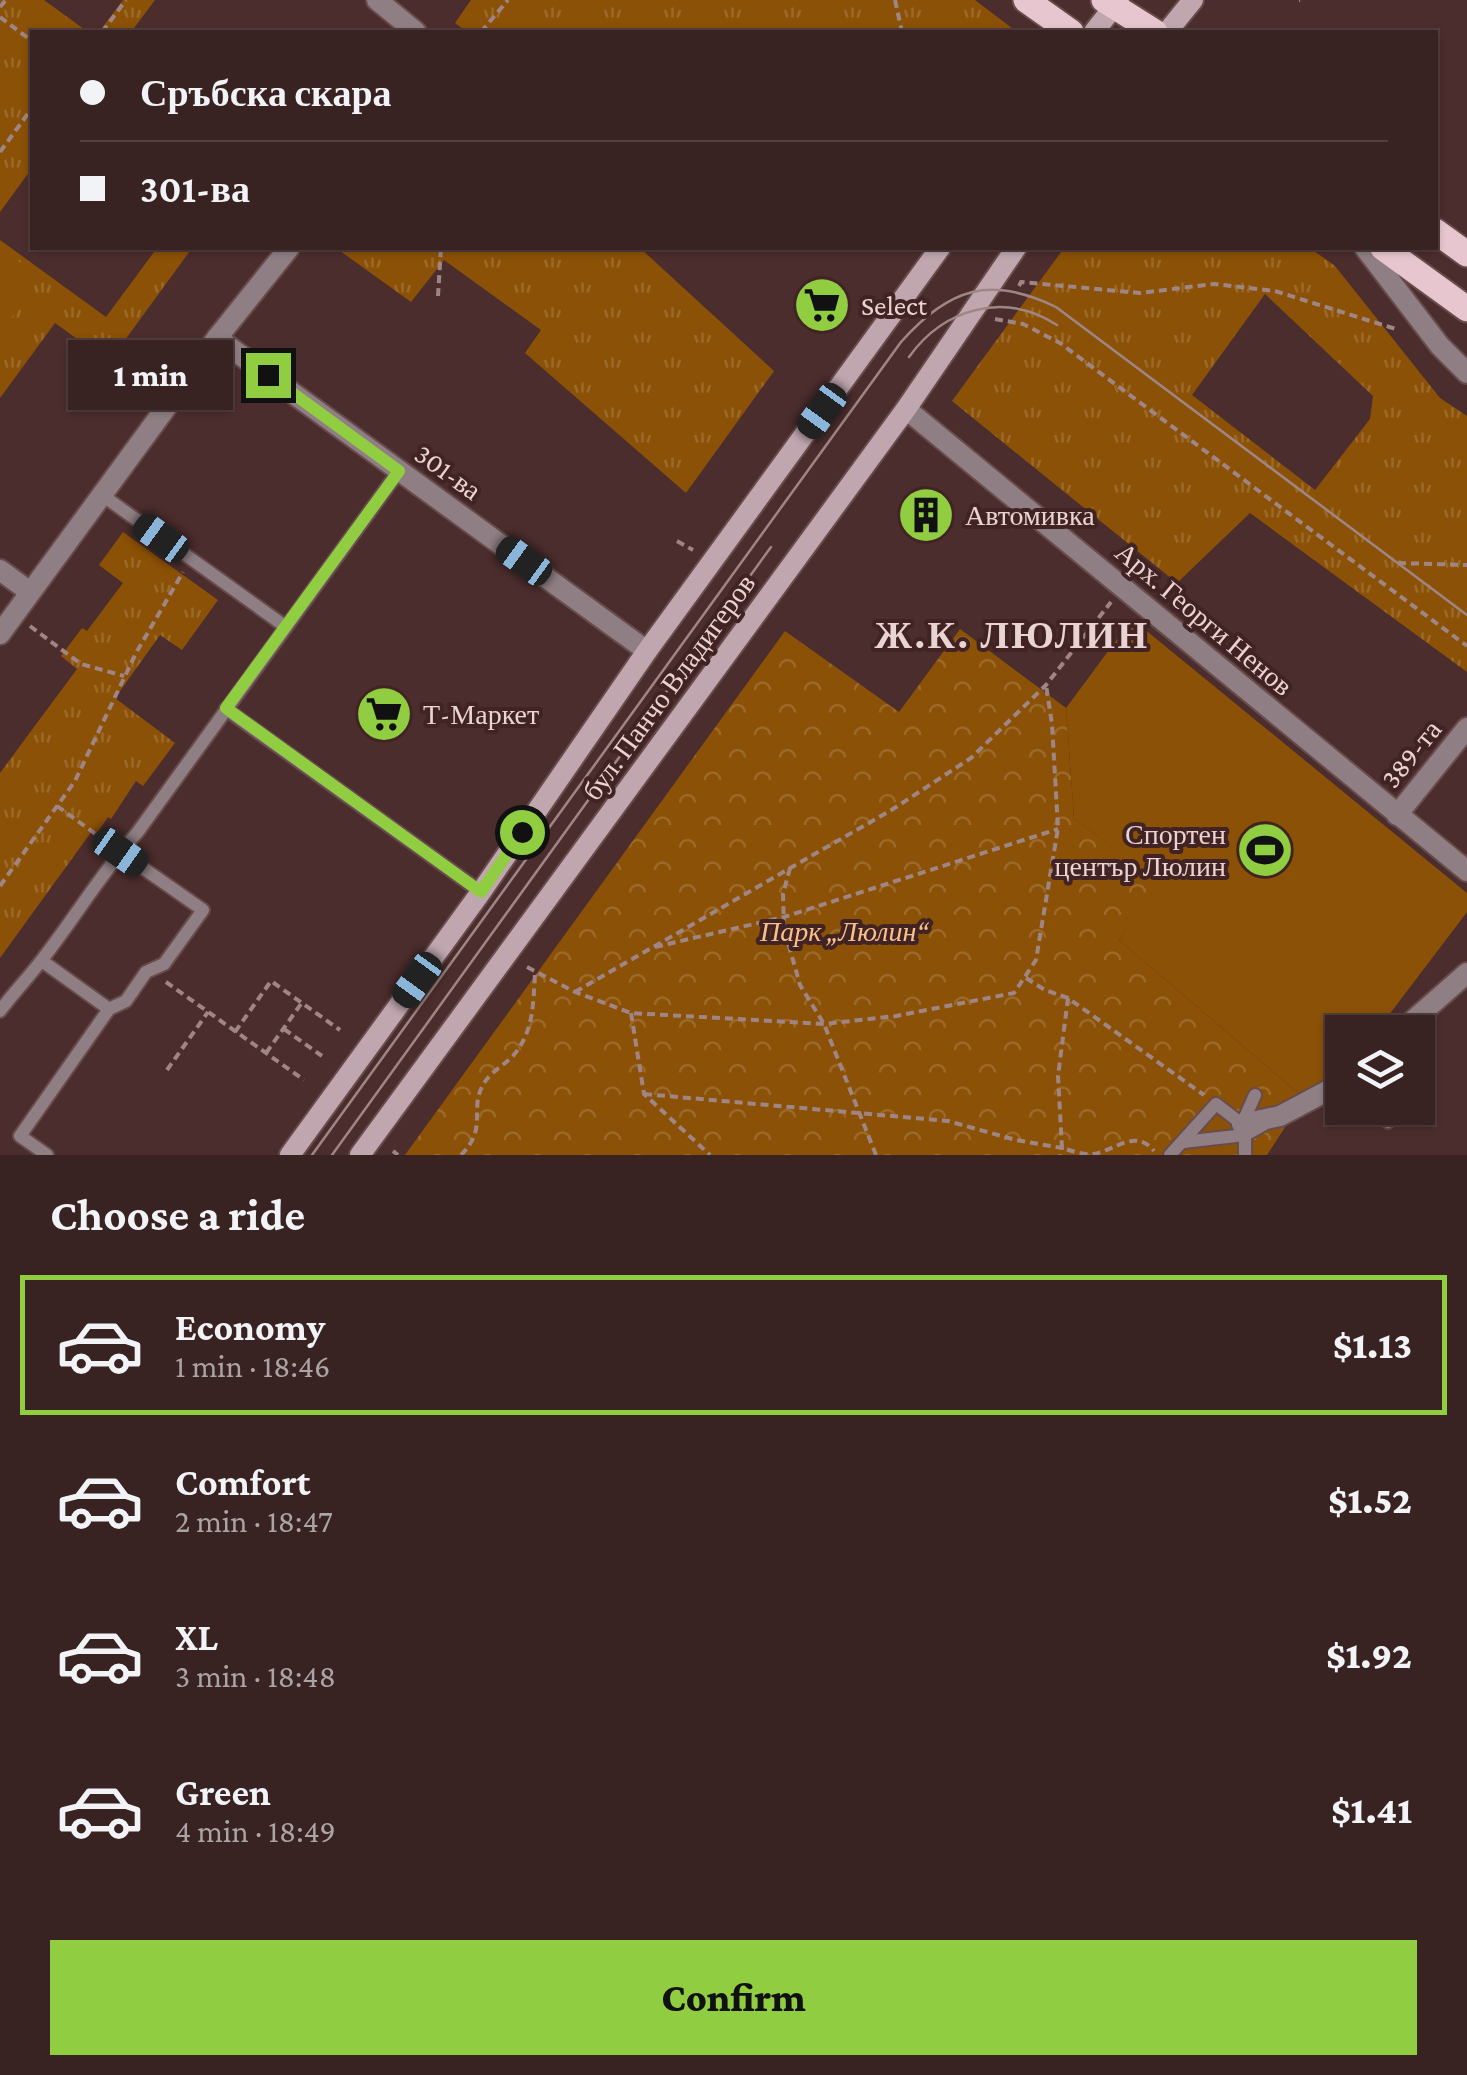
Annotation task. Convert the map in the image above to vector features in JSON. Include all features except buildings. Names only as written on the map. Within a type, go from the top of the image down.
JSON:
[{"type":"main road","points":[[1026,0],[1069,30]]},
{"type":"main road","points":[[1169,30],[1193,0]]},
{"type":"main road","points":[[1095,30],[1112,2],[1151,30]]},
{"type":"main road","points":[[1438,233],[1467,254]]},
{"type":"main road","name":"бул. Панчо Владигеров","points":[[290,1155],[481,892],[647,651],[939,250]]},
{"type":"main road","name":"бул. Панчо Владигеров","points":[[360,1155],[906,408],[1015,250]]},
{"type":"main road","points":[[1386,250],[1463,298]]},
{"type":"street","points":[[377,0],[415,30]]},
{"type":"street","points":[[0,634],[217,338],[287,250]]},
{"type":"street","points":[[1368,250],[1440,346],[1467,373]]},
{"type":"street","name":"301-ва","points":[[217,338],[647,651]]},
{"type":"street","name":"Арх. Георги Ненов","points":[[906,408],[1467,871]]},
{"type":"street","points":[[0,570],[30,592]]},
{"type":"street","name":"389-та","points":[[1397,815],[1467,728]]},
{"type":"street","points":[[1419,1015],[1467,973]]},
{"type":"street","points":[[1244,1130],[1325,1092]]},
{"type":"lane","points":[[0,1011],[24,977],[42,961],[399,471]]},
{"type":"lane","points":[[102,495],[286,627]]},
{"type":"lane","points":[[226,708],[481,892]]},
{"type":"lane","points":[[47,1155],[20,1136],[109,1009],[126,1000],[150,971],[164,964],[202,910],[120,852]]},
{"type":"lane","points":[[42,961],[109,1009]]},
{"type":"lane","points":[[1245,1155],[1244,1130],[1255,1095]]},
{"type":"lane","points":[[1170,1155],[1216,1104],[1244,1130]]},
{"type":"lane","points":[[1184,1142],[1244,1130]]},
{"type":"path","points":[[0,8],[6,0]]},
{"type":"path","points":[[104,30],[126,0]]},
{"type":"path","points":[[483,30],[508,0]]},
{"type":"path","points":[[895,0],[902,30]]},
{"type":"path","points":[[0,17],[30,40]]},
{"type":"path","points":[[0,152],[30,111]]},
{"type":"path","points":[[438,296],[441,250]]},
{"type":"path","points":[[1022,282],[1140,293],[1214,284],[1276,290],[1404,332]]},
{"type":"path","points":[[995,319],[1023,324],[1060,343],[1467,646]]},
{"type":"path","points":[[677,540],[692,550]]},
{"type":"path","points":[[0,886],[75,781],[124,676],[191,559]]},
{"type":"path","points":[[1398,563],[1467,564]]},
{"type":"path","points":[[575,992],[893,809],[971,758],[1046,686],[1122,587]]},
{"type":"path","points":[[14,615],[81,664],[124,676]]},
{"type":"path","points":[[527,967],[575,992],[631,1013],[824,1024],[896,1016],[1014,993],[1036,960],[1058,828],[1046,686]]},
{"type":"path","points":[[57,806],[120,852]]},
{"type":"path","points":[[650,948],[784,917],[1058,828]]},
{"type":"path","points":[[790,868],[784,917],[800,985],[824,1024],[876,1155]]},
{"type":"path","points":[[150,971],[304,1080]]},
{"type":"path","points":[[461,1155],[472,1145],[478,1131],[478,1098],[485,1082],[524,1042],[533,1018],[535,972]]},
{"type":"path","points":[[1026,978],[1044,990],[1068,998],[1216,1104]]},
{"type":"path","points":[[236,1032],[272,981],[340,1030]]},
{"type":"path","points":[[1060,1155],[1058,1076],[1068,998]]},
{"type":"path","points":[[266,1053],[302,1003]]},
{"type":"path","points":[[166,1070],[208,1012]]},
{"type":"path","points":[[631,1013],[644,1094],[710,1155]]},
{"type":"path","points":[[284,1028],[322,1056]]},
{"type":"path","points":[[644,1094],[948,1121],[1016,1140],[1092,1154],[1134,1139],[1145,1141],[1156,1155]]},
{"type":"green space","points":[[0,0],[44,0],[85,30],[30,30],[30,171],[0,212]]},
{"type":"green space","points":[[123,0],[155,0],[132,30],[100,30]]},
{"type":"green space","points":[[471,0],[975,0],[1014,30],[464,30],[455,23]]},
{"type":"green space","points":[[0,240],[106,317],[156,250],[191,250],[109,362],[55,323],[0,398]]},
{"type":"green space","points":[[0,248],[40,277],[0,334]]},
{"type":"green space","points":[[339,250],[642,250],[774,371],[686,493],[525,353],[541,330],[444,260],[411,302]]},
{"type":"green space","points":[[1063,250],[1313,250],[1335,266],[1440,398],[1467,416],[1467,672],[1250,513],[1177,583],[952,401]],"holes":[[[1265,294],[1373,396],[1370,419],[1315,490],[1192,395]]]},
{"type":"green space","points":[[123,532],[218,600],[182,650],[160,635],[115,698],[175,743],[143,786],[136,781],[111,819],[108,817],[97,833],[92,831],[0,958],[0,773],[77,669],[61,656],[82,628],[87,631],[123,583],[99,565]]},
{"type":"green space","name":"Спортен център Люлин","points":[[1132,619],[1467,893],[1467,912],[1389,1015],[1325,1015],[1325,1081],[1304,1098],[1119,940],[1157,883],[1074,818],[1066,708]]},
{"type":"green space","name":"Парк „Люлин“","points":[[960,629],[1066,708],[1074,818],[1158,883],[1119,940],[1304,1098],[1267,1155],[405,1155],[785,631],[899,712]]},
{"type":"tram line","points":[[312,1155],[901,342],[936,309],[954,299],[972,292],[1011,291],[1056,307],[1467,615]]},
{"type":"tram line","points":[[909,357],[940,327],[977,310],[1017,309],[1057,325]]},
{"type":"tram line","points":[[332,1155],[771,547]]},
{"type":"place","name":"Select","points":[[822,305]]},
{"type":"place","name":"Автомивка","points":[[926,515]]},
{"type":"place","name":"Т-Маркет","points":[[384,714]]},
{"type":"place","name":"Спортен център Люлин","points":[[1265,850]]},
{"type":"district","name":"Ж.К. ЛЮЛИН","points":[[1012,635]]},
{"type":"route","points":[[268,375],[399,471],[226,708],[481,892],[522,832]]}]
